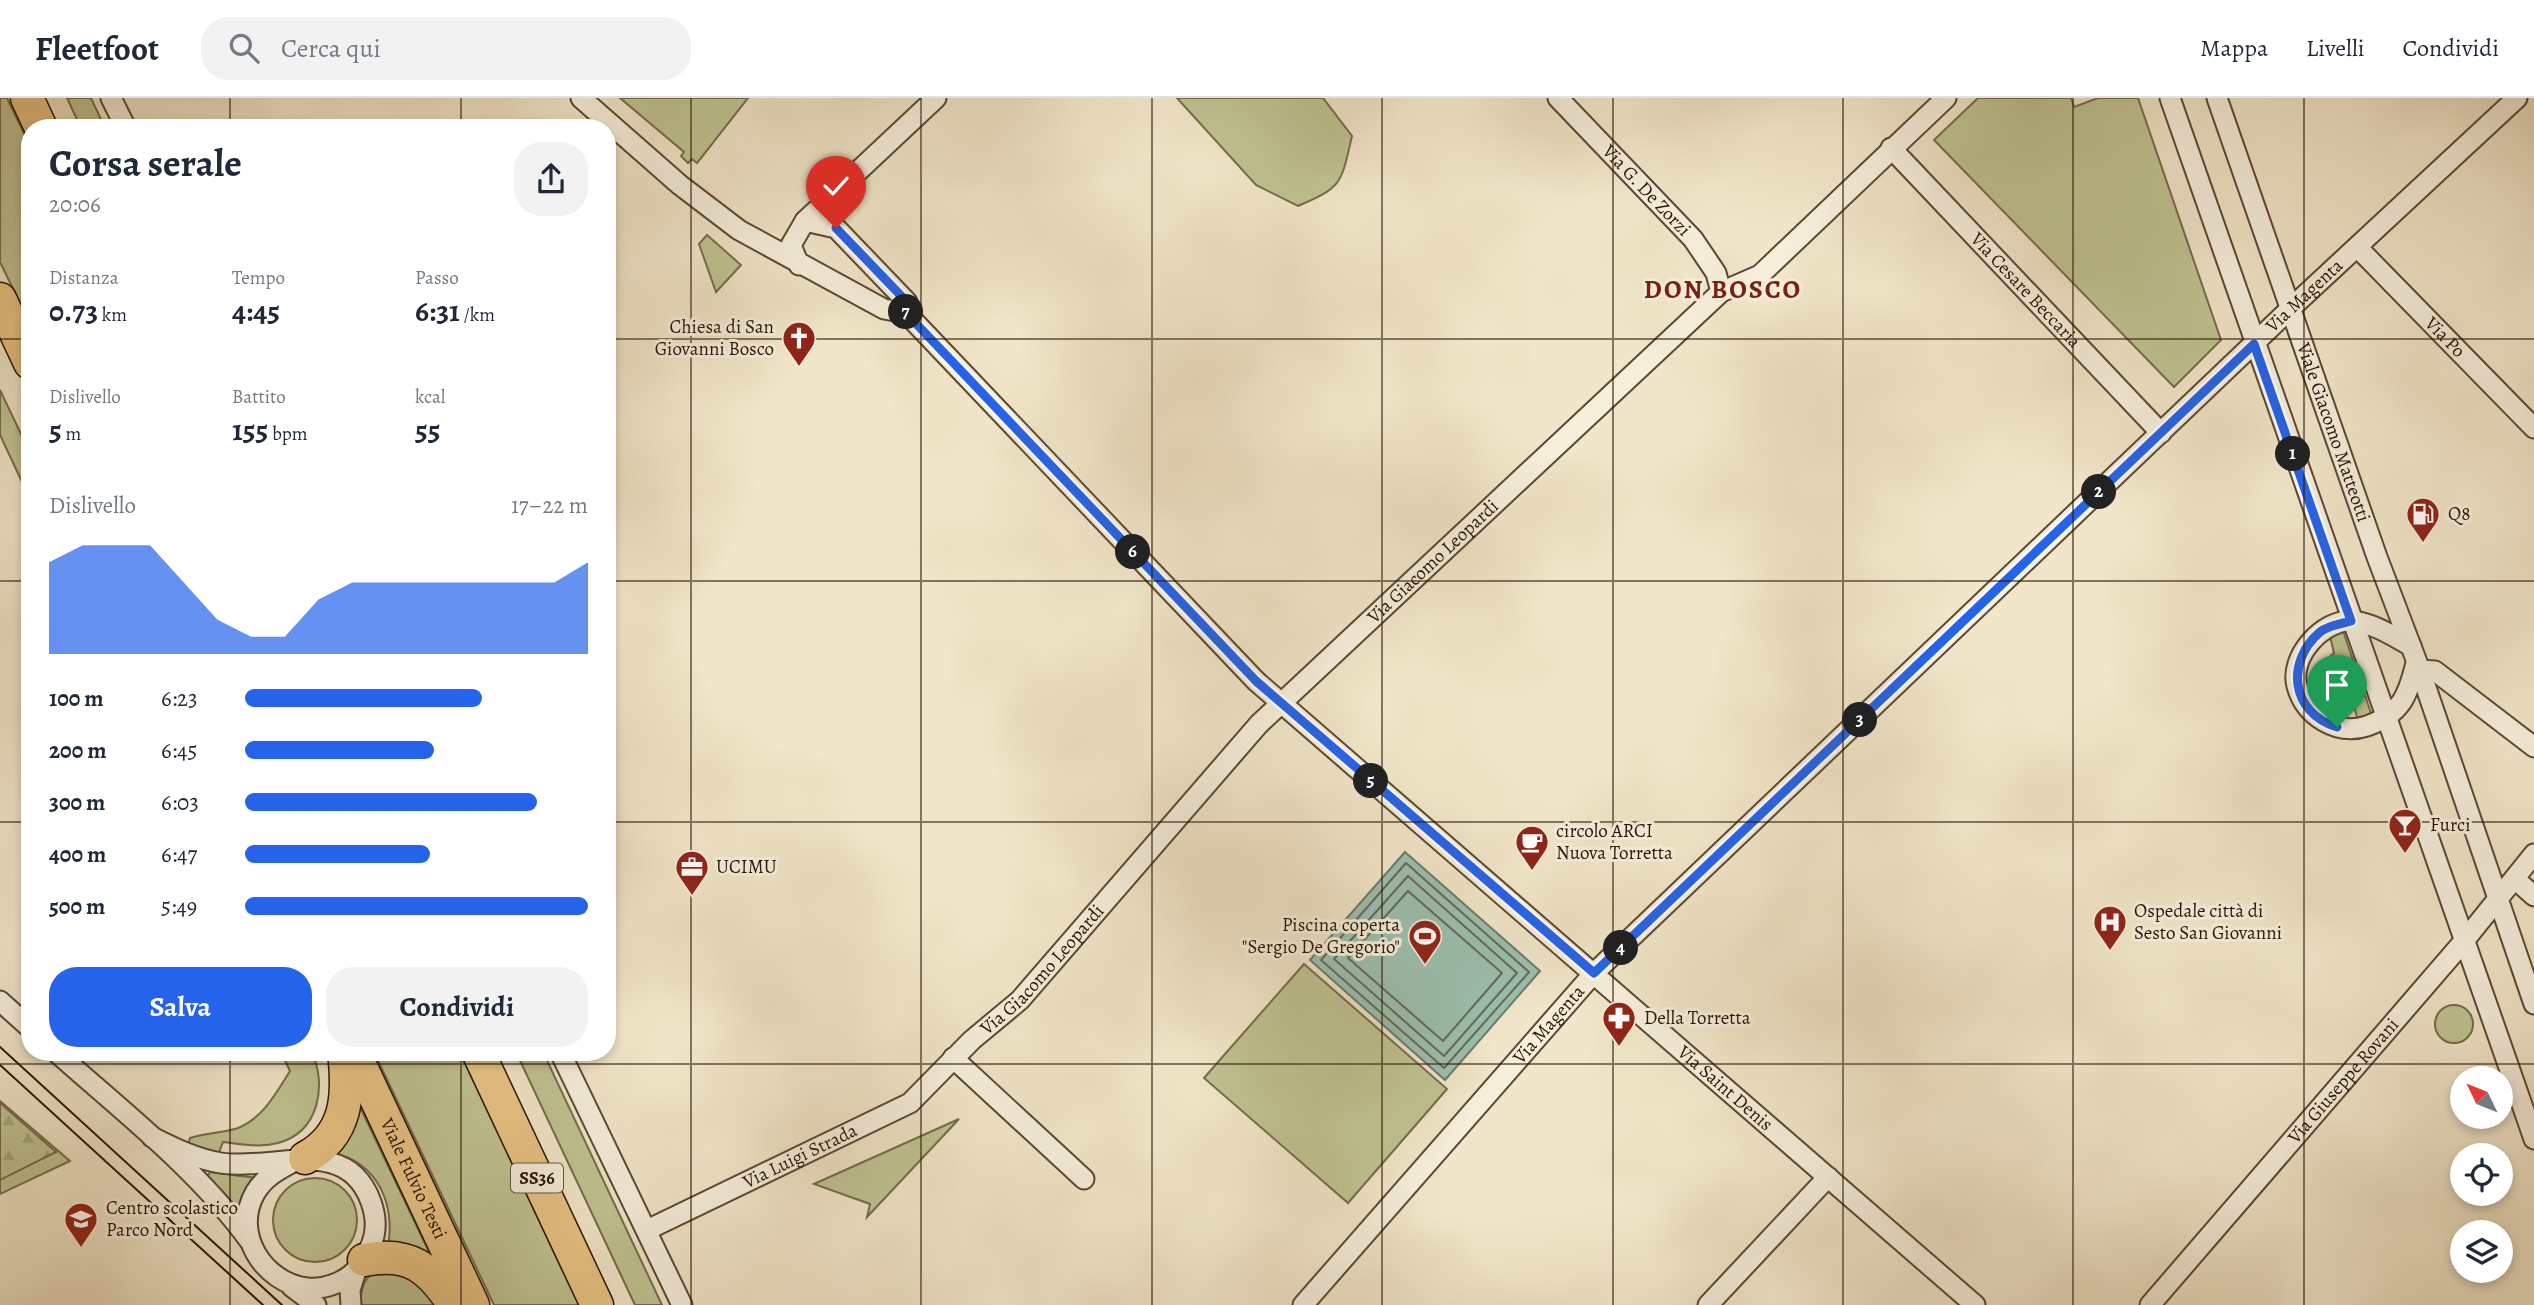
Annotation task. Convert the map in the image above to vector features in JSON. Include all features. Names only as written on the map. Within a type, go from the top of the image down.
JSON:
[{"type":"main road","points":[[27,98],[37,119]]},
{"type":"main road","points":[[0,299],[21,344]]},
{"type":"main road","points":[[298,1161],[332,1137],[344,1116],[349,1088],[345,1061]]},
{"type":"main road","name":"Viale Fulvio Testi","points":[[358,1061],[473,1305]]},
{"type":"main road","name":"SS36","points":[[482,1061],[597,1305]]},
{"type":"main road","points":[[360,1265],[394,1257],[415,1262],[439,1282],[454,1305]]},
{"type":"street","points":[[111,98],[121,119]]},
{"type":"street","points":[[581,98],[605,119]]},
{"type":"street","points":[[799,265],[792,245],[805,221],[936,98]]},
{"type":"street","name":"Via G. De Zorzi","points":[[1558,98],[1693,239],[1716,273],[1721,292]]},
{"type":"street","name":"Via Giacomo Leopardi","points":[[948,1064],[1020,1000],[1259,724],[1721,292],[1760,275],[1946,98]]},
{"type":"street","points":[[2170,98],[2534,1139]]},
{"type":"street","name":"Viale Giacomo Matteotti","points":[[2217,98],[2416,660],[2534,1004]]},
{"type":"street","name":"Via Magenta","points":[[1303,1305],[1594,973],[2291,308],[2517,98]]},
{"type":"street","points":[[616,129],[680,185],[739,230],[884,309],[906,313]]},
{"type":"street","name":"Via Cesare Beccaria","points":[[1891,148],[2161,433]]},
{"type":"street","name":"Via Saint Denis","points":[[805,221],[836,228],[907,302],[906,313],[1256,681],[1975,1305]]},
{"type":"street","name":"Via Po","points":[[2357,247],[2534,428]]},
{"type":"street","points":[[2416,660],[2403,701],[2388,718],[2362,727],[2324,723],[2311,711],[2296,685],[2298,663],[2321,630],[2351,621],[2384,630],[2416,660],[2435,671],[2534,747]]},
{"type":"street","name":"Via Giuseppe Rovani","points":[[2150,1305],[2464,941],[2534,854]]},
{"type":"street","points":[[2515,879],[2534,896]]},
{"type":"street","points":[[0,1001],[21,1020]]},
{"type":"street","points":[[66,1061],[152,1137],[237,1223],[266,1269],[316,1305]]},
{"type":"street","points":[[564,1061],[682,1305]]},
{"type":"street","points":[[948,1064],[1084,1179]]},
{"type":"street","name":"Via Luigi Strada","points":[[647,1230],[910,1103],[948,1064]]},
{"type":"street","points":[[152,1137],[187,1154],[222,1163],[332,1162],[352,1172],[366,1188],[376,1216],[375,1238],[350,1290],[351,1305]]},
{"type":"street","points":[[250,1241],[247,1217],[254,1195],[268,1177],[298,1161]]},
{"type":"street","points":[[1708,1305],[1828,1177]]},
{"type":"street","points":[[285,1282],[320,1288],[341,1281],[360,1265]]},
{"type":"green space","points":[[0,98],[7,98],[21,127],[21,305],[0,262]]},
{"type":"green space","points":[[67,98],[91,98],[101,119],[77,119]]},
{"type":"green space","points":[[620,98],[748,98],[697,163],[692,159],[688,163],[681,156],[684,152]]},
{"type":"green space","points":[[1177,98],[1323,98],[1352,136],[1342,174],[1338,182],[1324,194],[1298,206],[1256,185]]},
{"type":"green space","points":[[1978,98],[2071,98],[2074,107],[2098,98],[2138,98],[2221,340],[2174,387],[1934,140]]},
{"type":"green space","points":[[707,235],[741,265],[716,292],[699,244]]},
{"type":"green space","points":[[0,390],[21,434],[21,480],[0,435]]},
{"type":"green space","points":[[2343,631],[2372,716],[2358,720],[2353,703],[2337,700],[2323,685],[2325,661],[2334,653],[2330,636]]},
{"type":"green space","points":[[1304,964],[1447,1089],[1348,1203],[1204,1078]]},
{"type":"green space","points":[[2454,1005],[2468,1010],[2473,1024],[2468,1038],[2454,1043],[2440,1038],[2435,1024],[2440,1010]]},
{"type":"green space","points":[[285,1061],[315,1061],[317,1065],[319,1093],[311,1118],[303,1129],[278,1143],[250,1145],[223,1142],[218,1155],[187,1147],[190,1138],[247,1124],[262,1111],[290,1071]]},
{"type":"green space","points":[[378,1061],[464,1061],[579,1305],[494,1305]]},
{"type":"green space","points":[[520,1061],[547,1061],[662,1305],[635,1305]]},
{"type":"green space","points":[[0,1101],[70,1161],[0,1194]]},
{"type":"green space","points":[[0,1103],[56,1152],[0,1180]]},
{"type":"green space","points":[[356,1109],[361,1109],[429,1252],[426,1256],[388,1247],[389,1216],[381,1188],[363,1167],[335,1153]]},
{"type":"green space","points":[[959,1119],[867,1217],[870,1204],[814,1184]]},
{"type":"green space","points":[[210,1172],[257,1178],[239,1215],[206,1179]]},
{"type":"green space","points":[[315,1178],[331,1181],[345,1190],[354,1204],[357,1220],[354,1236],[345,1250],[331,1259],[315,1262],[299,1259],[285,1250],[276,1236],[273,1220],[276,1204],[285,1190],[299,1181]]},
{"type":"green space","points":[[392,1262],[442,1305],[361,1305],[364,1283],[372,1273]]},
{"type":"water","name":"Piscina coperta \"Sergio De Gregorio\"","points":[[1405,852],[1540,971],[1445,1080],[1310,960]]},
{"type":"tram line","points":[[0,1047],[282,1305]]},
{"type":"tram line","points":[[0,1065],[263,1305]]},
{"type":"place","name":"Chiesa di San Giovanni Bosco","points":[[799,368]]},
{"type":"place","name":"Q8","points":[[2423,544]]},
{"type":"place","name":"Furci","points":[[2405,855]]},
{"type":"place","name":"circolo ARCI Nuova Torretta","points":[[1532,872]]},
{"type":"place","name":"UCIMU","points":[[692,897]]},
{"type":"place","name":"Ospedale città di Sesto San Giovanni","points":[[2110,952]]},
{"type":"place","name":"Piscina coperta \"Sergio De Gregorio\"","points":[[1425,966]]},
{"type":"place","name":"Della Torretta","points":[[1619,1048]]},
{"type":"place","name":"Centro scolastico Parco Nord","points":[[81,1249]]},
{"type":"district","name":"DON BOSCO","points":[[1723,289]]},
{"type":"route","points":[[836,228],[907,302],[906,313],[1256,681],[1594,973],[2254,344],[2351,621],[2321,630],[2298,663],[2296,685],[2311,711],[2324,723],[2337,727]]}]
